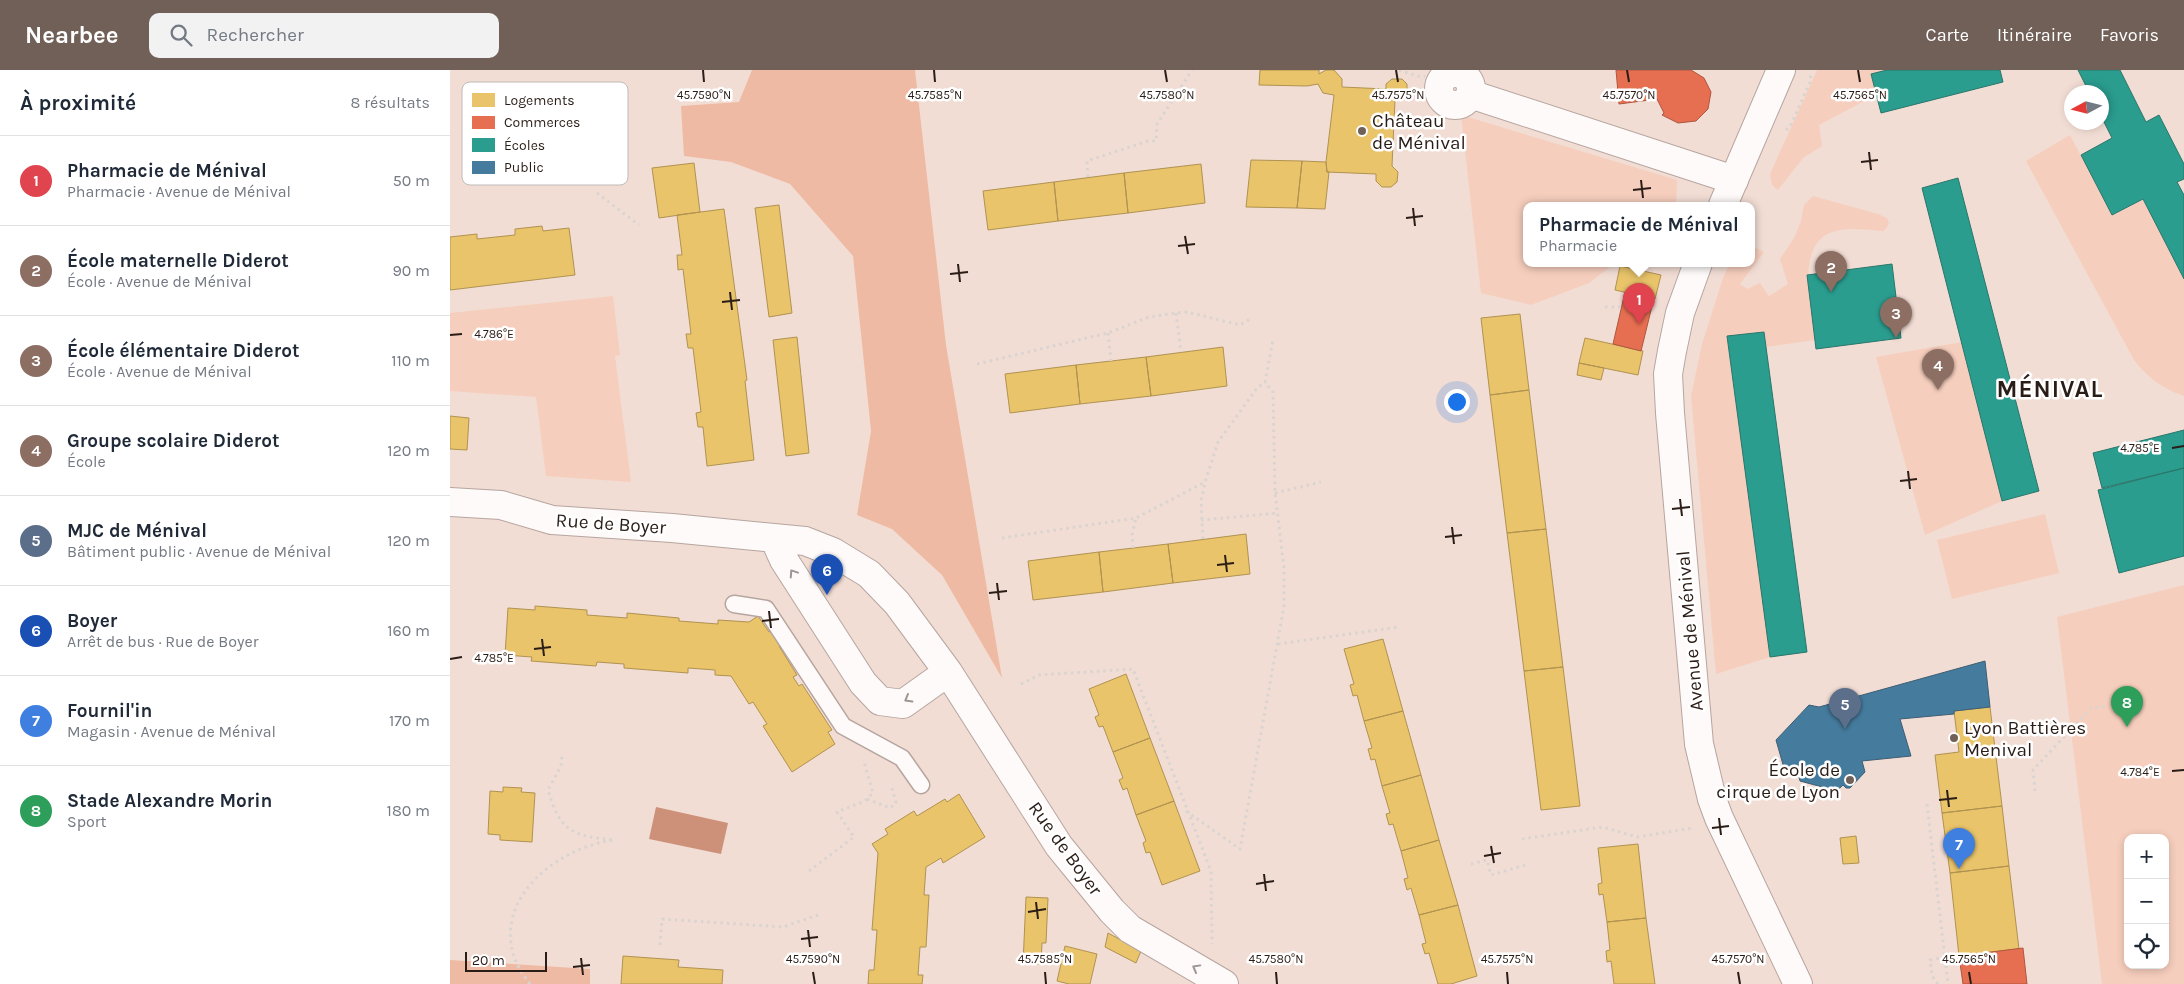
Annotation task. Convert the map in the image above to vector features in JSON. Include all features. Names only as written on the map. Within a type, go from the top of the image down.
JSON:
[{"type":"street","points":[[1724,202],[1781,70]]},
{"type":"street","points":[[1470,94],[1734,180]]},
{"type":"street","name":"Avenue de Ménival","points":[[1697,267],[1680,313],[1668,374],[1699,744],[1712,799],[1719,818],[1798,984]]},
{"type":"street","name":"Rue de Boyer","points":[[450,502],[501,505],[552,520],[681,529],[805,541],[833,552],[869,574],[897,603],[948,672],[1059,846],[1118,917],[1130,929],[1224,984]]},
{"type":"street","points":[[774,538],[784,560],[863,683],[880,701],[903,704],[948,672]]},
{"type":"lane","points":[[734,604],[766,608],[843,726],[902,758],[921,785]]},
{"type":"path","points":[[1088,177],[1087,161],[1148,141],[1156,141],[1157,124],[1192,70]]},
{"type":"path","points":[[1399,70],[1421,77],[1425,76]]},
{"type":"path","points":[[597,193],[639,225]]},
{"type":"path","points":[[1605,307],[1621,307]]},
{"type":"path","points":[[978,364],[1108,333],[1149,318],[1176,313],[1187,312],[1240,325],[1250,319]]},
{"type":"path","points":[[1176,313],[1181,352]]},
{"type":"path","points":[[1108,333],[1111,361]]},
{"type":"path","points":[[1203,539],[1201,501],[1218,442],[1257,388],[1265,382],[1273,340]]},
{"type":"path","points":[[1186,811],[1240,849],[1284,606],[1284,568],[1279,513],[1275,493],[1273,392],[1265,382]]},
{"type":"path","points":[[1002,538],[1136,518],[1205,482]]},
{"type":"path","points":[[1275,493],[1321,482]]},
{"type":"path","points":[[1201,520],[1279,513]]},
{"type":"path","points":[[1133,548],[1132,535],[1136,518]]},
{"type":"path","points":[[1278,644],[1399,627]]},
{"type":"path","points":[[1021,684],[1039,675],[1133,669],[1186,811],[1211,871],[1213,943],[1199,969]]},
{"type":"path","points":[[2035,791],[2033,770],[2091,708],[2107,706]]},
{"type":"path","points":[[808,871],[854,837],[837,812],[867,799],[873,793],[872,784],[855,740],[857,733]]},
{"type":"path","points":[[530,984],[522,974],[514,955],[510,932],[514,910],[524,890],[549,868],[575,850],[594,843],[614,840],[585,837],[572,832],[559,819],[548,790],[561,766],[562,755]]},
{"type":"path","points":[[867,799],[890,808],[896,802],[891,784]]},
{"type":"path","points":[[1927,804],[1948,984]]},
{"type":"path","points":[[1522,839],[1603,827],[1637,837],[1692,828]]},
{"type":"path","points":[[1471,864],[1487,860],[1491,875],[1529,864]]},
{"type":"path","points":[[660,945],[662,919],[782,926],[821,914]]},
{"type":"path","points":[[1938,984],[1932,976],[1930,960],[1945,957]]},
{"type":"shaded area","points":[[752,70],[915,70],[946,345],[1002,678],[942,575],[892,529],[857,515],[871,431],[853,256],[790,184],[731,162],[684,156],[681,106],[739,102]]},
{"type":"shaded area","points":[[1817,70],[1887,70],[1871,74],[1876,95],[1819,125],[1822,146],[1803,158],[1778,190],[1772,185],[1770,174]]},
{"type":"shaded area","points":[[1461,115],[1677,180],[1676,202],[1523,202],[1523,267],[1610,267],[1589,283],[1531,305],[1481,293]]},
{"type":"shaded area","points":[[2070,135],[2112,215],[2143,199],[2184,279],[2184,396],[2156,382],[2134,360],[2026,161]]},
{"type":"shaded area","points":[[1813,196],[1878,214],[1887,218],[1889,224],[1884,231],[1843,230],[1830,233],[1819,240],[1812,252],[1808,281],[1815,340],[1766,347],[1764,332],[1727,337],[1770,657],[1716,674],[1691,396],[1702,344],[1728,267],[1753,267],[1740,284],[1747,289],[1760,283],[1769,296],[1788,284],[1780,259],[1794,238],[1801,221],[1804,205]]},
{"type":"shaded area","points":[[1755,248],[1764,252],[1755,264]]},
{"type":"shaded area","points":[[613,296],[620,355],[615,356],[631,482],[546,476],[536,397],[450,391],[450,313]]},
{"type":"shaded area","points":[[1962,342],[2002,501],[1925,535],[1876,357]]},
{"type":"shaded area","points":[[2045,514],[2059,573],[1952,599],[1937,540]]},
{"type":"shaded area","points":[[2184,585],[2184,984],[2102,984],[2057,617]]},
{"type":"shaded area","points":[[656,807],[728,823],[721,854],[649,839]]},
{"type":"shaded area","points":[[450,960],[590,969],[590,984],[450,984]]},
{"type":"building: Logements","name":"Château de Ménival","points":[[1260,70],[1319,70],[1319,74],[1326,70],[1334,70],[1342,79],[1342,87],[1386,89],[1386,84],[1392,79],[1402,79],[1407,84],[1407,92],[1400,99],[1395,100],[1392,166],[1398,172],[1397,182],[1391,187],[1382,187],[1376,181],[1376,174],[1327,172],[1326,162],[1334,95],[1323,93],[1318,84],[1307,86],[1259,85]]},
{"type":"building: Logements","points":[[1251,160],[1302,161],[1297,208],[1246,207]]},
{"type":"building: Logements","points":[[1302,161],[1326,162],[1327,172],[1329,172],[1325,209],[1297,208]]},
{"type":"building: Logements","points":[[694,163],[700,212],[659,218],[652,168]]},
{"type":"building: Logements","points":[[1201,164],[1205,203],[1128,213],[1124,173]]},
{"type":"building: Logements","points":[[1124,173],[1128,213],[1058,221],[1054,182]]},
{"type":"building: Logements","points":[[1054,182],[1058,221],[988,230],[983,191]]},
{"type":"building: Logements","points":[[779,205],[792,313],[769,317],[755,208]]},
{"type":"building: Logements","points":[[724,209],[747,380],[745,381],[754,460],[707,466],[703,427],[698,427],[696,413],[701,412],[693,348],[688,348],[686,334],[691,334],[683,269],[678,270],[677,255],[682,255],[677,215]]},
{"type":"building: Logements","points":[[542,226],[543,231],[569,228],[575,275],[450,290],[450,237],[477,234],[477,239],[515,235],[515,229]]},
{"type":"building: Logements","points":[[1620,267],[1661,275],[1655,299],[1615,290]]},
{"type":"building: Logements","points":[[1520,314],[1529,390],[1490,395],[1481,318]]},
{"type":"building: Logements","points":[[797,337],[809,453],[786,456],[773,340]]},
{"type":"building: Logements","points":[[1585,338],[1643,351],[1638,375],[1579,363]]},
{"type":"building: Logements","points":[[1223,347],[1227,386],[1151,396],[1146,357]]},
{"type":"building: Logements","points":[[1146,357],[1151,396],[1080,404],[1076,365]]},
{"type":"building: Logements","points":[[1579,363],[1604,368],[1601,380],[1577,375]]},
{"type":"building: Logements","points":[[1076,365],[1080,404],[1010,413],[1005,374]]},
{"type":"building: Logements","points":[[1529,390],[1546,529],[1507,533],[1490,395]]},
{"type":"building: Logements","points":[[450,416],[469,418],[467,450],[450,449]]},
{"type":"building: Logements","points":[[1546,529],[1563,667],[1524,671],[1507,533]]},
{"type":"building: Logements","points":[[1246,534],[1250,574],[1173,583],[1168,544]]},
{"type":"building: Logements","points":[[1168,544],[1173,583],[1103,592],[1099,552]]},
{"type":"building: Logements","points":[[1099,552],[1103,592],[1033,600],[1028,561]]},
{"type":"building: Logements","points":[[535,606],[587,610],[587,615],[627,618],[627,613],[679,618],[679,621],[718,624],[718,620],[749,622],[758,616],[769,632],[772,630],[782,645],[779,646],[797,675],[793,677],[799,686],[802,684],[832,730],[828,732],[835,744],[792,772],[763,726],[767,724],[753,702],[749,704],[731,676],[715,675],[715,670],[688,668],[688,673],[624,668],[624,664],[597,662],[596,666],[531,661],[532,657],[505,655],[508,608],[535,610]]},
{"type":"building: Logements","points":[[1383,639],[1403,711],[1364,721],[1357,695],[1353,696],[1350,685],[1354,684],[1344,649]]},
{"type":"building: Logements","points":[[1563,667],[1580,806],[1541,810],[1524,671]]},
{"type":"building: Logements","points":[[1126,674],[1150,738],[1113,752],[1103,726],[1099,727],[1095,717],[1099,715],[1089,689]]},
{"type":"building: Logements","points":[[1990,707],[2002,806],[1942,813],[1935,755],[1959,752],[1954,711]]},
{"type":"building: Logements","points":[[1403,711],[1421,775],[1382,786],[1375,759],[1371,760],[1368,749],[1372,748],[1364,721]]},
{"type":"building: Logements","points":[[1150,738],[1174,801],[1136,815],[1127,788],[1123,790],[1119,780],[1123,778],[1113,752]]},
{"type":"building: Logements","points":[[1421,775],[1439,840],[1401,851],[1393,824],[1389,825],[1386,814],[1390,813],[1382,786]]},
{"type":"building: Logements","points":[[503,787],[522,788],[521,792],[535,793],[532,842],[500,840],[500,835],[488,834],[490,791],[503,792]]},
{"type":"building: Logements","points":[[959,794],[985,837],[943,863],[941,858],[926,867],[924,895],[929,895],[926,947],[920,947],[918,975],[923,975],[922,984],[868,984],[869,970],[874,970],[877,930],[872,930],[878,853],[872,844],[888,834],[885,829],[914,811],[917,816],[945,799],[947,802]]},
{"type":"building: Logements","points":[[1174,801],[1200,871],[1162,885],[1150,852],[1146,853],[1143,843],[1146,841],[1136,815]]},
{"type":"building: Logements","points":[[2002,806],[2009,866],[1950,873],[1942,813]]},
{"type":"building: Logements","points":[[1856,836],[1859,863],[1843,864],[1840,838]]},
{"type":"building: Logements","points":[[1439,840],[1458,905],[1419,915],[1411,888],[1407,890],[1404,879],[1408,878],[1401,851]]},
{"type":"building: Logements","points":[[1638,844],[1646,918],[1607,922],[1603,894],[1599,895],[1598,884],[1602,883],[1598,848]]},
{"type":"building: Logements","points":[[2009,866],[2019,949],[1959,956],[1950,873]]},
{"type":"building: Logements","points":[[1026,897],[1048,898],[1046,943],[1042,943],[1041,964],[1023,964]]},
{"type":"building: Logements","points":[[1458,905],[1477,976],[1451,984],[1438,984],[1429,953],[1425,954],[1422,944],[1426,943],[1419,915]]},
{"type":"building: Logements","points":[[1646,918],[1655,984],[1614,984],[1611,961],[1607,962],[1606,951],[1610,950],[1607,922]]},
{"type":"building: Logements","points":[[1108,933],[1141,951],[1136,963],[1105,947]]},
{"type":"building: Logements","points":[[1065,946],[1097,954],[1090,984],[1069,984],[1057,981]]},
{"type":"building: Logements","points":[[623,956],[679,960],[678,967],[723,970],[722,984],[621,984]]},
{"type":"building: Commerces","points":[[1616,70],[1691,70],[1704,78],[1711,92],[1708,109],[1696,121],[1678,123],[1662,115],[1664,113],[1657,99],[1619,104]]},
{"type":"building: Commerces","points":[[1625,292],[1654,298],[1641,351],[1613,344]]},
{"type":"building: Commerces","points":[[2023,948],[2027,984],[1963,984],[1959,956]]},
{"type":"building: Écoles","points":[[1887,70],[2000,70],[2003,82],[1881,113],[1871,74]]},
{"type":"building: Écoles","points":[[2078,70],[2120,70],[2146,122],[2159,115],[2184,164],[2184,179],[2177,182],[2184,195],[2184,279],[2143,199],[2112,215],[2081,155],[2112,138],[2108,130],[2109,85],[2086,85]]},
{"type":"building: Écoles","points":[[1958,178],[2039,491],[2002,501],[1922,188]]},
{"type":"building: Écoles","points":[[1892,264],[1901,338],[1816,349],[1807,275]]},
{"type":"building: Écoles","points":[[1764,332],[1807,652],[1770,657],[1727,336]]},
{"type":"building: Écoles","points":[[2184,430],[2184,468],[2102,488],[2093,453]]},
{"type":"building: Écoles","points":[[2184,468],[2184,556],[2119,573],[2098,490]]},
{"type":"building: Public","points":[[1985,661],[1990,707],[1954,711],[1954,714],[1900,719],[1911,756],[1862,761],[1865,772],[1850,788],[1846,788],[1843,785],[1837,791],[1800,781],[1796,765],[1784,768],[1776,740],[1809,705],[1819,707]]},
{"type":"place","name":"Château de Ménival","points":[[1362,131]]},
{"type":"place","name":"École maternelle Diderot","points":[[1831,292]]},
{"type":"place","name":"Pharmacie de Ménival","points":[[1639,324]]},
{"type":"place","name":"École élémentaire Diderot","points":[[1896,338]]},
{"type":"place","name":"Groupe scolaire Diderot","points":[[1938,390]]},
{"type":"place","name":"Boyer","points":[[827,595]]},
{"type":"place","name":"Stade Alexandre Morin","points":[[2127,727]]},
{"type":"place","name":"MJC de Ménival","points":[[1845,729]]},
{"type":"place","name":"Lyon Battières Menival","points":[[1954,738]]},
{"type":"place","name":"École de cirque de Lyon","points":[[1850,780]]},
{"type":"place","name":"Fournil'in","points":[[1959,869]]},
{"type":"district","name":"MÉNIVAL","points":[[2050,389]]}]
